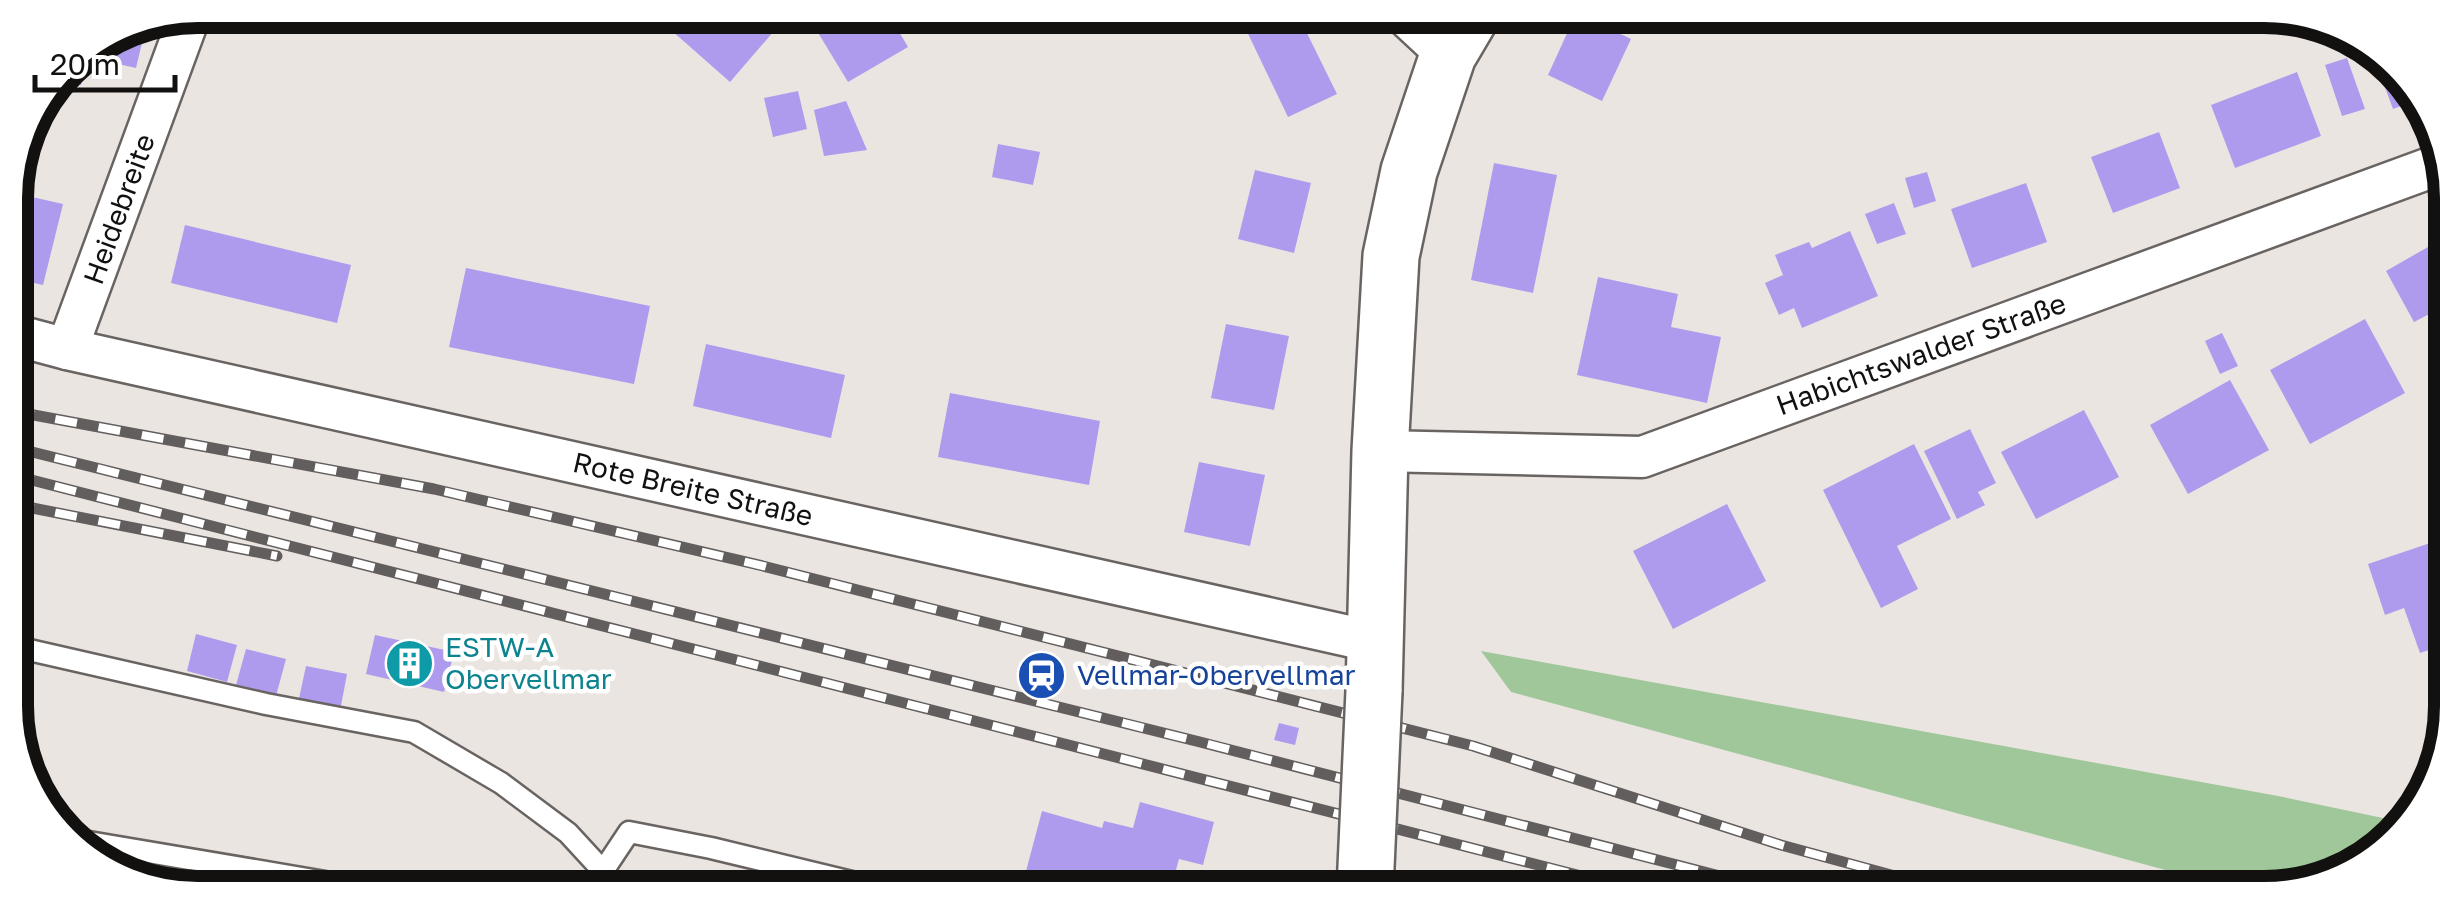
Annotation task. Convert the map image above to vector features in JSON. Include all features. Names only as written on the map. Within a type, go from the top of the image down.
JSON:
[{"type":"main road","points":[[1366,875],[1380,450],[1391,256],[1408,171],[1460,36]]},
{"type":"street","name":"Heidebreite","points":[[68,349],[185,29]]},
{"type":"street","name":"Habichtswalder Straße","points":[[1380,450],[1642,457],[2432,167]]},
{"type":"street","name":"Rote Breite Straße","points":[[28,338],[1374,666]]},
{"type":"lane","points":[[28,650],[266,704],[414,732],[502,783],[568,833],[602,876]]},
{"type":"lane","points":[[605,876],[630,832],[826,876]]},
{"type":"lane","points":[[99,844],[289,876]]},
{"type":"green space","points":[[1481,651],[2390,820],[2350,853],[2309,870],[2276,875],[2184,875],[1511,692]]},
{"type":"building","points":[[669,28],[774,31],[730,82]]},
{"type":"building","points":[[897,28],[908,47],[848,82],[817,31]]},
{"type":"building","points":[[1245,28],[1304,28],[1337,94],[1288,117]]},
{"type":"building","points":[[1570,28],[1608,28],[1631,39],[1602,101],[1548,75]]},
{"type":"building","points":[[143,37],[136,68],[99,60]]},
{"type":"building","points":[[2347,58],[2365,109],[2342,116],[2325,65]]},
{"type":"building","points":[[84,71],[81,85],[72,83]]},
{"type":"building","points":[[2297,72],[2321,136],[2235,168],[2211,105]]},
{"type":"building","points":[[2380,73],[2406,104],[2393,109]]},
{"type":"building","points":[[798,91],[807,129],[773,137],[764,98]]},
{"type":"building","points":[[846,101],[867,150],[824,156],[814,110]]},
{"type":"building","points":[[2159,132],[2180,188],[2113,213],[2091,157]]},
{"type":"building","points":[[998,144],[1040,152],[1033,185],[992,177]]},
{"type":"building","points":[[1494,163],[1557,175],[1533,293],[1471,280]]},
{"type":"building","points":[[1255,170],[1311,183],[1294,253],[1238,239]]},
{"type":"building","points":[[1927,172],[1936,201],[1914,208],[1905,178]]},
{"type":"building","points":[[2026,183],[2047,242],[1972,268],[1951,209]]},
{"type":"building","points":[[28,196],[63,204],[43,285],[28,282]]},
{"type":"building","points":[[1894,203],[1906,234],[1877,244],[1865,214]]},
{"type":"building","points":[[185,225],[351,265],[337,323],[171,283]]},
{"type":"building","points":[[1850,231],[1878,296],[1802,328],[1794,308],[1779,315],[1765,283],[1783,275],[1775,255],[1809,242],[1812,248]]},
{"type":"building","points":[[2428,247],[2434,259],[2434,312],[2414,322],[2386,271]]},
{"type":"building","points":[[466,268],[650,306],[634,384],[449,347]]},
{"type":"building","points":[[1598,277],[1678,294],[1671,327],[1721,337],[1707,403],[1577,375]]},
{"type":"building","points":[[2365,319],[2405,393],[2310,444],[2270,370]]},
{"type":"building","points":[[1226,324],[1289,336],[1274,410],[1211,398]]},
{"type":"building","points":[[2222,333],[2238,366],[2220,374],[2205,341]]},
{"type":"building","points":[[706,344],[845,375],[831,438],[693,406]]},
{"type":"building","points":[[2230,380],[2269,450],[2188,494],[2150,425]]},
{"type":"building","points":[[950,393],[1100,421],[1089,485],[938,457]]},
{"type":"building","points":[[2084,410],[2119,477],[2036,519],[2001,452]]},
{"type":"building","points":[[1970,429],[1996,483],[1978,492],[1985,505],[1957,519],[1924,451]]},
{"type":"building","points":[[1914,444],[1951,519],[1897,546],[1918,589],[1881,608],[1823,490]]},
{"type":"building","points":[[1199,462],[1265,475],[1250,546],[1184,532]]},
{"type":"building","points":[[1727,504],[1766,581],[1673,629],[1633,551]]},
{"type":"building","points":[[2434,542],[2434,648],[2420,653],[2404,608],[2385,615],[2368,564]]},
{"type":"building","points":[[196,634],[237,645],[227,682],[187,671]]},
{"type":"building","name":"ESTW-A Obervellmar","points":[[375,635],[454,652],[444,692],[366,674]]},
{"type":"building","points":[[246,649],[286,659],[276,696],[236,685]]},
{"type":"building","points":[[306,666],[347,674],[340,711],[298,703]]},
{"type":"building","points":[[1279,723],[1299,728],[1295,745],[1274,740]]},
{"type":"building","points":[[1140,802],[1214,822],[1203,865],[1179,859],[1174,876],[1025,875],[1042,811],[1102,828],[1104,821],[1133,828]]},
{"type":"railway","points":[[28,414],[434,489],[763,566],[1473,746],[1781,845],[1892,875]]},
{"type":"railway","points":[[28,451],[1200,742],[1717,875]]},
{"type":"railway","points":[[28,479],[1579,875]]},
{"type":"railway","points":[[28,507],[277,556]]},
{"type":"place","name":"ESTW-A Obervellmar","points":[[410,663]]},
{"type":"place","name":"Vellmar-Obervellmar","points":[[1042,675]]}]
